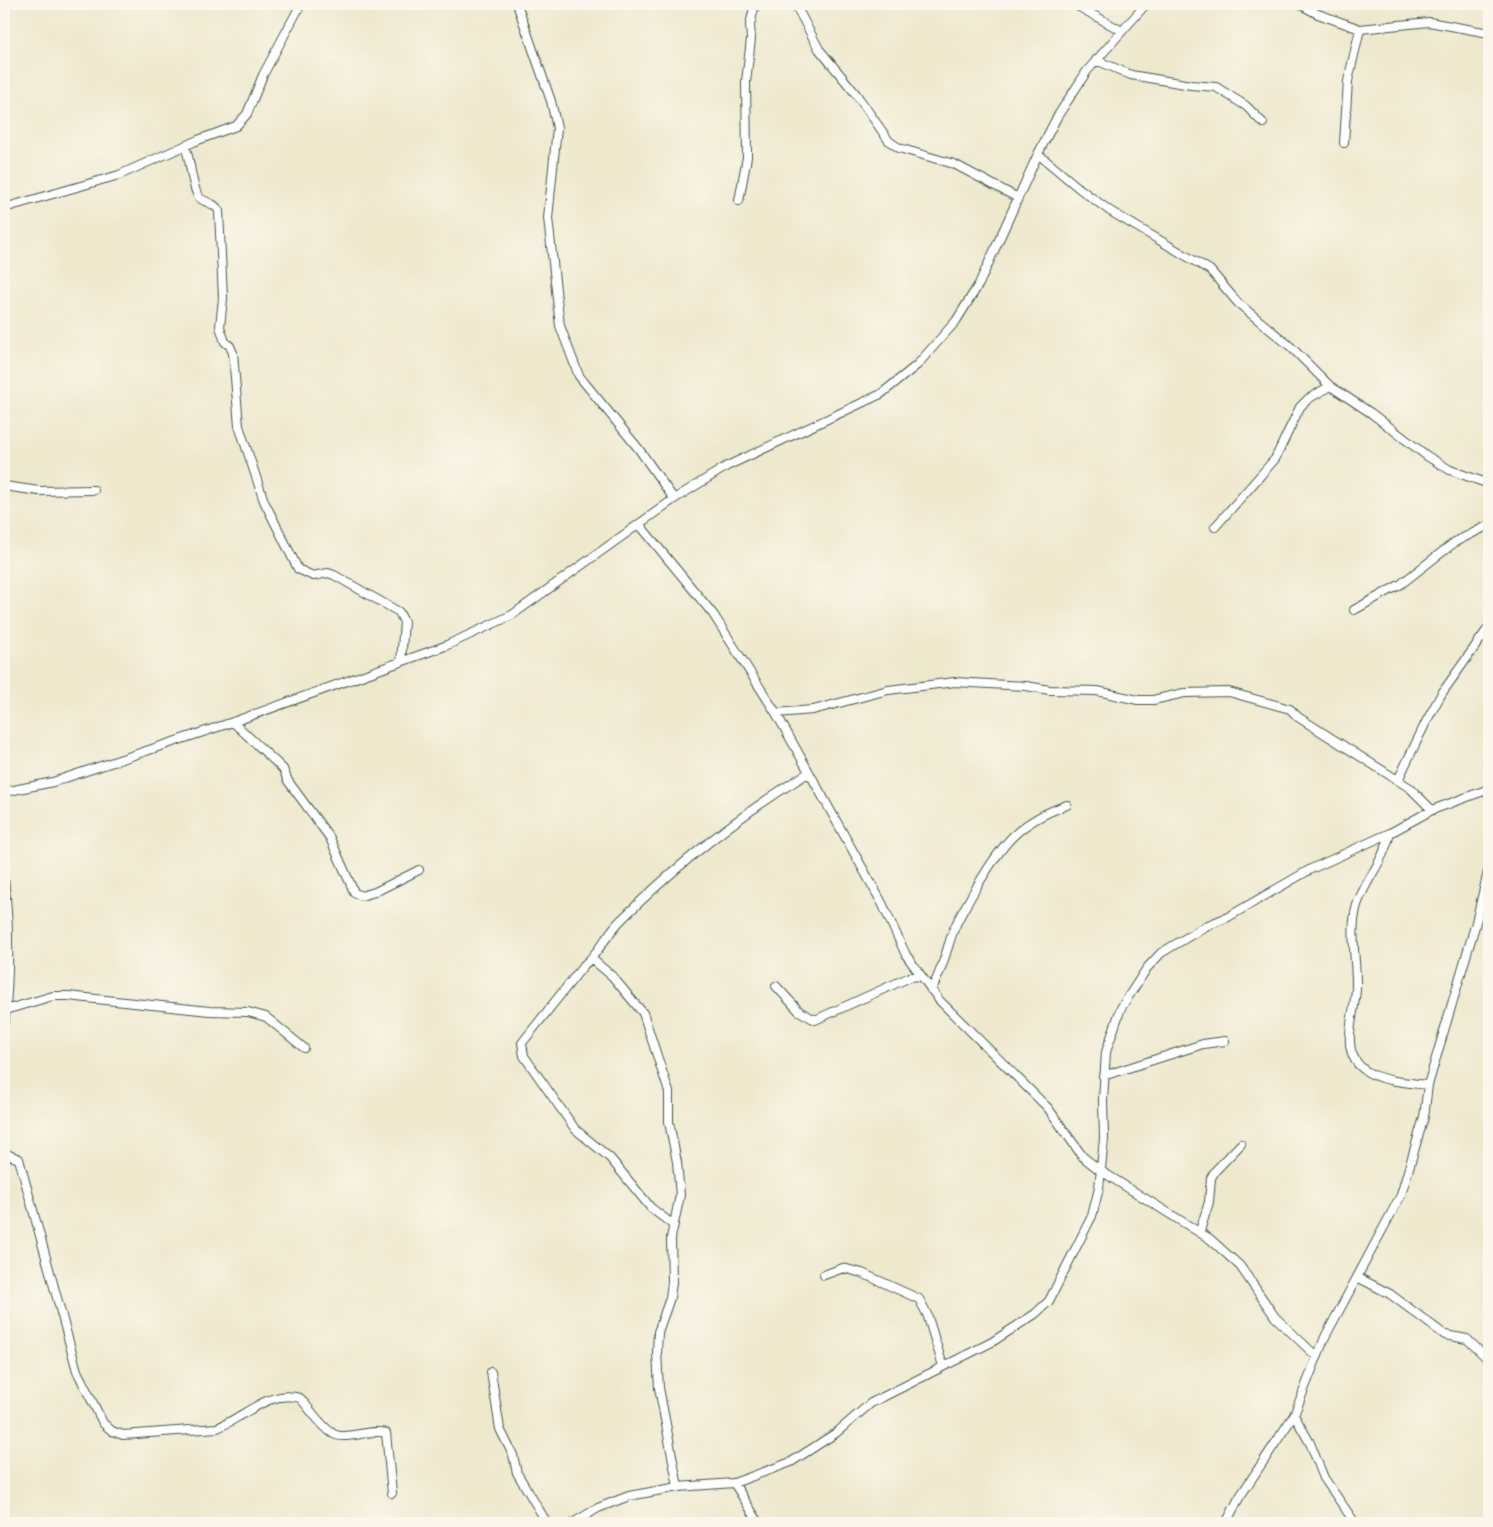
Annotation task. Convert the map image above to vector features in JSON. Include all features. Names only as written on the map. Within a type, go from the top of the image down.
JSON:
[{"type":"main road","points":[[4,882],[8,931],[4,1022]]},
{"type":"street","points":[[4,208],[119,175],[242,122],[263,74],[301,4]]},
{"type":"street","points":[[517,4],[549,93],[557,128],[548,218],[560,326],[579,376],[638,448],[674,500]]},
{"type":"street","points":[[739,201],[745,180],[747,157],[746,82],[751,39],[751,19],[755,4]]},
{"type":"street","points":[[795,4],[819,49],[856,94],[889,141],[899,148],[954,164],[1018,198]]},
{"type":"street","points":[[1074,4],[1122,31]]},
{"type":"street","points":[[4,792],[53,782],[233,722],[445,646],[512,615],[639,524],[727,466],[881,394],[917,365],[956,320],[979,284],[1004,234],[1038,154],[1073,91],[1096,60],[1146,4]]},
{"type":"street","points":[[1299,4],[1318,14],[1360,29],[1428,22],[1489,33]]},
{"type":"street","points":[[1344,143],[1348,81],[1360,29]]},
{"type":"street","points":[[1096,60],[1131,75],[1172,80],[1191,85],[1216,87],[1246,106],[1263,123]]},
{"type":"street","points":[[184,146],[190,160],[197,194],[200,198],[214,203],[219,211],[223,298],[220,326],[225,342],[230,346],[233,353],[240,426],[264,501],[298,569],[313,576],[328,573],[334,575],[399,612],[404,622],[401,662]]},
{"type":"street","points":[[1038,154],[1110,212],[1210,270],[1238,303],[1291,347],[1330,386],[1371,413],[1427,456],[1450,470],[1489,484]]},
{"type":"street","points":[[1215,527],[1276,458],[1300,407],[1308,399],[1330,386]]},
{"type":"street","points":[[4,486],[38,491],[94,490]]},
{"type":"street","points":[[639,524],[713,614],[776,713],[882,903],[906,956],[931,990],[963,1026],[1000,1059],[1048,1108],[1083,1157],[1100,1171],[1200,1231],[1240,1266],[1275,1317],[1316,1356]]},
{"type":"street","points":[[1354,610],[1401,584],[1455,542],[1489,525]]},
{"type":"street","points":[[1398,780],[1442,693],[1489,627]]},
{"type":"street","points":[[776,713],[824,709],[888,690],[944,682],[1026,686],[1050,690],[1097,691],[1138,700],[1153,700],[1184,693],[1229,692],[1290,709],[1298,717],[1418,794],[1432,810]]},
{"type":"street","points":[[233,722],[283,769],[288,781],[330,838],[354,892],[361,896],[375,892],[419,870]]},
{"type":"street","points":[[672,1224],[651,1208],[610,1158],[575,1129],[522,1051],[522,1043],[584,965],[592,959],[619,922],[672,873],[749,813],[808,773]]},
{"type":"street","points":[[572,1523],[598,1508],[629,1496],[678,1487],[734,1483],[791,1462],[836,1433],[871,1403],[992,1342],[1019,1326],[1049,1301],[1097,1203],[1104,1139],[1103,1076],[1106,1052],[1121,1008],[1142,974],[1162,953],[1206,926],[1228,917],[1311,870],[1390,833],[1432,810],[1489,789]]},
{"type":"street","points":[[931,990],[940,974],[954,929],[1000,848],[1014,835],[1047,812],[1067,805]]},
{"type":"street","points":[[1390,833],[1386,850],[1362,894],[1355,915],[1356,989],[1350,1047],[1357,1063],[1372,1075],[1428,1085]]},
{"type":"street","points":[[1226,1523],[1239,1498],[1294,1415],[1316,1356],[1401,1195],[1424,1117],[1428,1085],[1475,926],[1489,868]]},
{"type":"street","points":[[592,959],[628,993],[644,1013],[669,1092],[672,1140],[680,1181],[680,1195],[670,1238],[672,1282],[670,1298],[658,1332],[657,1353],[659,1388],[678,1487]]},
{"type":"street","points":[[776,986],[799,1011],[815,1020],[910,977],[920,976]]},
{"type":"street","points":[[5,1010],[53,996],[68,996],[248,1012],[266,1017],[304,1048]]},
{"type":"street","points":[[1103,1076],[1203,1044],[1225,1041]]},
{"type":"street","points":[[1200,1231],[1209,1202],[1211,1178],[1215,1171],[1241,1144]]},
{"type":"street","points":[[4,1153],[19,1159],[77,1371],[98,1414],[112,1431],[123,1435],[217,1428],[231,1423],[254,1406],[293,1396],[300,1398],[330,1433],[337,1436],[375,1432],[386,1433],[392,1493]]},
{"type":"street","points":[[824,1275],[843,1268],[862,1273],[919,1299],[927,1314],[943,1366]]},
{"type":"street","points":[[1357,1277],[1390,1294],[1445,1335],[1467,1340],[1489,1360]]},
{"type":"street","points":[[491,1372],[500,1429],[513,1455],[517,1473],[546,1523]]},
{"type":"street","points":[[1294,1415],[1310,1443],[1324,1478],[1355,1523]]},
{"type":"street","points":[[734,1483],[759,1523]]}]
